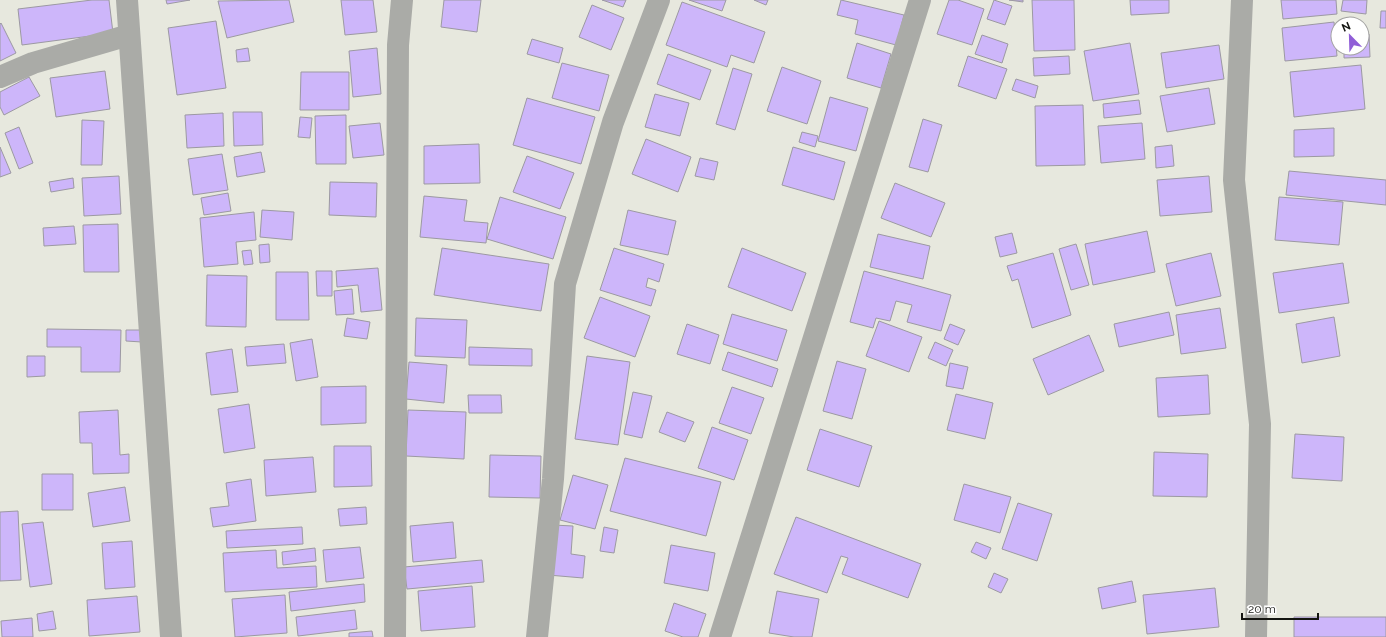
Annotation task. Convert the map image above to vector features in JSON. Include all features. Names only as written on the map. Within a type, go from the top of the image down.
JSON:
[{"type":"street","points":[[127,0],[171,637]]},
{"type":"street","points":[[395,637],[398,45],[402,0]]},
{"type":"street","points":[[537,637],[553,479],[565,284],[613,122],[659,0]]},
{"type":"street","points":[[720,637],[920,0]]},
{"type":"street","points":[[1242,0],[1234,180],[1260,424],[1256,637]]},
{"type":"street","points":[[0,77],[33,63],[129,35]]},
{"type":"building","points":[[92,0],[109,0],[113,33],[22,45],[18,9]]},
{"type":"building","points":[[166,0],[190,0],[167,4]]},
{"type":"building","points":[[289,0],[294,22],[227,38],[218,1]]},
{"type":"building","points":[[341,0],[373,0],[377,32],[345,35]]},
{"type":"building","points":[[444,0],[481,0],[477,32],[441,27]]},
{"type":"building","points":[[602,0],[626,0],[623,7]]},
{"type":"building","points":[[689,0],[726,0],[722,11]]},
{"type":"building","points":[[754,0],[768,0],[766,5]]},
{"type":"building","points":[[841,0],[904,15],[896,45],[855,34],[858,20],[837,15]]},
{"type":"building","points":[[949,0],[958,0],[984,9],[972,45],[937,34]]},
{"type":"building","points":[[994,0],[1012,6],[1005,25],[987,19]]},
{"type":"building","points":[[1009,0],[1023,0],[1023,2]]},
{"type":"building","points":[[1032,0],[1074,0],[1075,50],[1034,51]]},
{"type":"building","points":[[1130,0],[1169,0],[1169,13],[1131,15]]},
{"type":"building","points":[[1281,0],[1336,0],[1337,14],[1283,19]]},
{"type":"building","points":[[1343,0],[1367,0],[1366,14],[1341,11]]},
{"type":"building","points":[[682,2],[765,32],[754,63],[731,55],[727,67],[666,45]]},
{"type":"building","points":[[592,5],[624,18],[611,50],[579,37]]},
{"type":"building","points":[[1381,11],[1386,11],[1386,28],[1380,28]]},
{"type":"building","points":[[216,21],[226,88],[177,95],[168,28]]},
{"type":"building","points":[[1330,22],[1330,56],[1337,56],[1285,61],[1282,28]]},
{"type":"building","points":[[1,23],[16,53],[0,61],[0,24]]},
{"type":"building","points":[[982,35],[1008,44],[1002,63],[975,54]]},
{"type":"building","points":[[532,39],[563,48],[559,63],[527,54]]},
{"type":"building","points":[[857,43],[891,54],[881,88],[847,78]]},
{"type":"building","points":[[1130,43],[1139,94],[1093,101],[1084,51]]},
{"type":"building","points":[[1219,45],[1224,79],[1166,88],[1161,53]]},
{"type":"building","points":[[248,48],[250,61],[237,62],[236,50]]},
{"type":"building","points":[[377,48],[381,94],[353,97],[349,51]]},
{"type":"building","points":[[668,54],[711,70],[700,100],[657,84]]},
{"type":"building","points":[[968,56],[1007,69],[996,99],[958,86]]},
{"type":"building","points":[[1069,56],[1070,74],[1034,76],[1033,58]]},
{"type":"building","points":[[1344,56],[1370,56],[1370,57],[1344,58]]},
{"type":"building","points":[[562,63],[609,75],[599,111],[552,98]]},
{"type":"building","points":[[1361,65],[1365,109],[1294,117],[1290,72]]},
{"type":"building","points":[[782,67],[821,81],[807,124],[767,111]]},
{"type":"building","points":[[733,68],[752,74],[735,130],[716,124]]},
{"type":"building","points":[[105,71],[110,109],[56,117],[50,78]]},
{"type":"building","points":[[301,72],[349,72],[349,110],[300,110]]},
{"type":"building","points":[[29,77],[40,96],[4,115],[0,107],[0,92]]},
{"type":"building","points":[[1016,79],[1038,86],[1035,98],[1012,90]]},
{"type":"building","points":[[1209,88],[1215,124],[1167,132],[1160,96]]},
{"type":"building","points":[[655,94],[689,103],[680,136],[645,127]]},
{"type":"building","points":[[830,97],[868,108],[856,151],[818,141]]},
{"type":"building","points":[[527,98],[595,117],[581,164],[513,145]]},
{"type":"building","points":[[1139,100],[1141,114],[1104,118],[1103,104]]},
{"type":"building","points":[[1083,105],[1085,165],[1036,166],[1035,106]]},
{"type":"building","points":[[233,112],[262,112],[263,145],[234,146]]},
{"type":"building","points":[[223,113],[224,146],[187,148],[185,115]]},
{"type":"building","points":[[346,115],[346,164],[316,164],[315,116]]},
{"type":"building","points":[[300,117],[312,118],[310,138],[298,137]]},
{"type":"building","points":[[923,119],[942,125],[928,172],[909,167]]},
{"type":"building","points":[[82,120],[104,121],[102,165],[81,165]]},
{"type":"building","points":[[380,123],[384,155],[353,158],[349,126]]},
{"type":"building","points":[[1142,123],[1145,159],[1101,163],[1098,126]]},
{"type":"building","points":[[19,127],[33,163],[19,169],[5,133]]},
{"type":"building","points":[[1334,128],[1334,156],[1294,157],[1294,130]]},
{"type":"building","points":[[802,132],[818,136],[815,147],[799,142]]},
{"type":"building","points":[[646,139],[691,157],[678,192],[632,174]]},
{"type":"building","points":[[479,144],[480,183],[424,184],[424,146]]},
{"type":"building","points":[[1172,145],[1174,166],[1156,168],[1155,147]]},
{"type":"building","points":[[0,147],[11,173],[0,177]]},
{"type":"building","points":[[793,147],[845,162],[834,200],[782,185]]},
{"type":"building","points":[[261,152],[265,172],[237,177],[234,157]]},
{"type":"building","points":[[222,154],[228,190],[193,195],[188,159]]},
{"type":"building","points":[[527,156],[574,173],[560,209],[513,192]]},
{"type":"building","points":[[700,158],[718,162],[714,180],[695,176]]},
{"type":"building","points":[[1289,171],[1386,180],[1386,205],[1286,195]]},
{"type":"building","points":[[119,176],[121,214],[84,216],[82,178]]},
{"type":"building","points":[[1209,176],[1212,212],[1160,216],[1157,180]]},
{"type":"building","points":[[73,178],[74,188],[51,192],[49,182]]},
{"type":"building","points":[[330,182],[377,183],[376,217],[329,215]]},
{"type":"building","points":[[895,183],[945,203],[931,237],[881,218]]},
{"type":"building","points":[[228,193],[231,211],[204,215],[201,198]]},
{"type":"building","points":[[424,196],[467,200],[464,221],[488,223],[486,243],[420,237]]},
{"type":"building","points":[[500,197],[566,217],[553,259],[487,239]]},
{"type":"building","points":[[1279,197],[1343,202],[1339,245],[1275,240]]},
{"type":"building","points":[[262,210],[294,212],[292,240],[260,237]]},
{"type":"building","points":[[628,210],[676,221],[668,255],[620,245]]},
{"type":"building","points":[[254,212],[256,240],[236,242],[238,264],[204,267],[200,218]]},
{"type":"building","points":[[118,224],[119,272],[84,272],[83,225]]},
{"type":"building","points":[[74,226],[76,244],[44,246],[43,228]]},
{"type":"building","points":[[1147,231],[1155,272],[1093,285],[1085,244]]},
{"type":"building","points":[[1012,233],[1017,253],[1000,257],[995,237]]},
{"type":"building","points":[[878,234],[930,246],[923,279],[870,267]]},
{"type":"building","points":[[269,244],[270,262],[260,263],[259,245]]},
{"type":"building","points":[[1076,244],[1089,285],[1071,290],[1059,249]]},
{"type":"building","points":[[442,248],[549,264],[541,311],[434,295]]},
{"type":"building","points":[[614,248],[664,264],[659,282],[648,278],[646,287],[656,290],[651,306],[600,290]]},
{"type":"building","points":[[742,248],[806,273],[792,311],[728,287]]},
{"type":"building","points":[[251,250],[253,264],[244,265],[242,251]]},
{"type":"building","points":[[1053,253],[1071,315],[1032,328],[1018,279],[1012,281],[1007,266]]},
{"type":"building","points":[[1211,253],[1221,296],[1176,306],[1166,264]]},
{"type":"building","points":[[1343,263],[1349,303],[1279,313],[1273,273]]},
{"type":"building","points":[[378,268],[382,310],[361,312],[358,285],[337,287],[336,271]]},
{"type":"building","points":[[316,271],[332,271],[332,296],[317,296]]},
{"type":"building","points":[[864,271],[951,295],[941,331],[907,322],[912,305],[896,301],[890,321],[876,318],[873,328],[850,322]]},
{"type":"building","points":[[276,272],[308,272],[309,320],[276,320]]},
{"type":"building","points":[[207,275],[247,276],[246,327],[206,326]]},
{"type":"building","points":[[352,289],[354,314],[336,315],[334,291]]},
{"type":"building","points":[[600,297],[650,316],[635,357],[584,338]]},
{"type":"building","points":[[1220,308],[1226,348],[1181,354],[1176,315]]},
{"type":"building","points":[[1169,312],[1174,335],[1119,347],[1114,324]]},
{"type":"building","points":[[732,314],[787,330],[777,361],[723,344]]},
{"type":"building","points":[[1334,317],[1340,356],[1302,363],[1296,324]]},
{"type":"building","points":[[347,318],[370,322],[367,339],[344,336]]},
{"type":"building","points":[[416,318],[467,320],[465,358],[415,356]]},
{"type":"building","points":[[879,321],[922,337],[909,372],[866,356]]},
{"type":"building","points":[[687,324],[719,335],[710,364],[677,354]]},
{"type":"building","points":[[950,324],[965,330],[958,345],[944,339]]},
{"type":"building","points":[[47,329],[121,330],[120,372],[81,372],[81,347],[47,347]]},
{"type":"building","points":[[126,330],[143,330],[142,342],[126,341]]},
{"type":"building","points":[[1089,335],[1104,371],[1048,395],[1033,359]]},
{"type":"building","points":[[312,339],[318,377],[296,381],[290,343]]},
{"type":"building","points":[[935,342],[953,350],[946,366],[928,358]]},
{"type":"building","points":[[284,344],[286,363],[247,366],[245,347]]},
{"type":"building","points":[[469,347],[532,349],[532,366],[469,365]]},
{"type":"building","points":[[232,349],[238,392],[211,395],[206,353]]},
{"type":"building","points":[[728,352],[778,369],[772,387],[722,370]]},
{"type":"building","points":[[27,356],[45,356],[45,376],[27,377]]},
{"type":"building","points":[[587,356],[630,362],[618,445],[575,439]]},
{"type":"building","points":[[837,361],[866,369],[852,419],[823,411]]},
{"type":"building","points":[[409,362],[447,365],[444,403],[406,399]]},
{"type":"building","points":[[950,363],[968,367],[963,389],[946,386]]},
{"type":"building","points":[[1208,375],[1210,414],[1158,417],[1156,378]]},
{"type":"building","points":[[366,386],[366,423],[321,425],[321,387]]},
{"type":"building","points":[[732,387],[764,398],[751,434],[719,423]]},
{"type":"building","points":[[633,392],[652,396],[642,438],[624,434]]},
{"type":"building","points":[[956,394],[993,403],[985,439],[947,430]]},
{"type":"building","points":[[468,395],[501,395],[502,413],[469,413]]},
{"type":"building","points":[[249,404],[255,448],[224,453],[218,409]]},
{"type":"building","points":[[118,410],[120,455],[129,454],[129,473],[93,474],[92,443],[80,443],[79,412]]},
{"type":"building","points":[[408,410],[466,412],[464,459],[406,456]]},
{"type":"building","points":[[667,412],[694,422],[685,442],[659,432]]},
{"type":"building","points":[[712,427],[748,440],[734,480],[698,468]]},
{"type":"building","points":[[820,429],[872,446],[859,487],[807,470]]},
{"type":"building","points":[[1295,434],[1344,437],[1342,481],[1292,478]]},
{"type":"building","points":[[334,446],[371,446],[372,486],[334,487]]},
{"type":"building","points":[[1154,452],[1208,454],[1207,497],[1153,496]]},
{"type":"building","points":[[490,455],[541,456],[540,498],[489,497]]},
{"type":"building","points":[[313,457],[316,492],[266,496],[264,460]]},
{"type":"building","points":[[625,458],[721,482],[706,536],[610,511]]},
{"type":"building","points":[[42,474],[73,474],[73,510],[42,510]]},
{"type":"building","points":[[573,475],[608,485],[595,529],[560,520]]},
{"type":"building","points":[[251,479],[256,521],[213,527],[210,508],[229,506],[226,483]]},
{"type":"building","points":[[964,484],[1011,497],[1000,533],[954,520]]},
{"type":"building","points":[[125,487],[130,521],[93,527],[88,493]]},
{"type":"building","points":[[1018,503],[1052,514],[1037,561],[1002,549]]},
{"type":"building","points":[[366,507],[367,524],[340,526],[338,509]]},
{"type":"building","points":[[18,511],[21,580],[0,581],[0,512]]},
{"type":"building","points":[[796,517],[921,564],[908,598],[842,574],[848,558],[841,556],[827,593],[774,574]]},
{"type":"building","points":[[43,522],[52,584],[30,587],[22,524]]},
{"type":"building","points":[[453,522],[456,558],[413,562],[410,526]]},
{"type":"building","points":[[553,525],[573,526],[571,554],[585,556],[583,578],[548,575]]},
{"type":"building","points":[[302,527],[303,544],[227,548],[226,531]]},
{"type":"building","points":[[604,527],[618,530],[614,553],[600,551]]},
{"type":"building","points":[[132,541],[135,587],[105,589],[102,543]]},
{"type":"building","points":[[976,542],[991,548],[986,559],[971,552]]},
{"type":"building","points":[[671,545],[715,553],[708,591],[664,583]]},
{"type":"building","points":[[360,547],[364,578],[326,582],[323,550]]},
{"type":"building","points":[[315,548],[316,561],[283,565],[282,552]]},
{"type":"building","points":[[276,550],[277,568],[316,566],[317,587],[225,592],[223,553]]},
{"type":"building","points":[[482,560],[484,582],[407,589],[404,567]]},
{"type":"building","points":[[994,573],[1008,579],[1001,593],[988,587]]},
{"type":"building","points":[[1132,581],[1136,602],[1102,609],[1098,588]]},
{"type":"building","points":[[364,584],[365,602],[291,611],[289,592]]},
{"type":"building","points":[[472,586],[475,627],[421,631],[418,591]]},
{"type":"building","points":[[1215,588],[1219,627],[1147,634],[1143,595]]},
{"type":"building","points":[[777,591],[819,599],[812,637],[794,637],[769,633]]},
{"type":"building","points":[[285,595],[287,633],[235,637],[232,599]]},
{"type":"building","points":[[137,596],[140,632],[89,636],[87,600]]},
{"type":"building","points":[[674,603],[706,614],[698,637],[683,637],[665,631]]},
{"type":"building","points":[[355,610],[357,629],[298,636],[296,617]]},
{"type":"building","points":[[53,611],[56,629],[39,631],[37,614]]},
{"type":"building","points":[[1294,617],[1386,617],[1386,637],[1294,637]]},
{"type":"building","points":[[32,618],[33,637],[2,637],[1,621]]},
{"type":"building","points":[[372,631],[373,637],[349,637],[349,633]]}]
